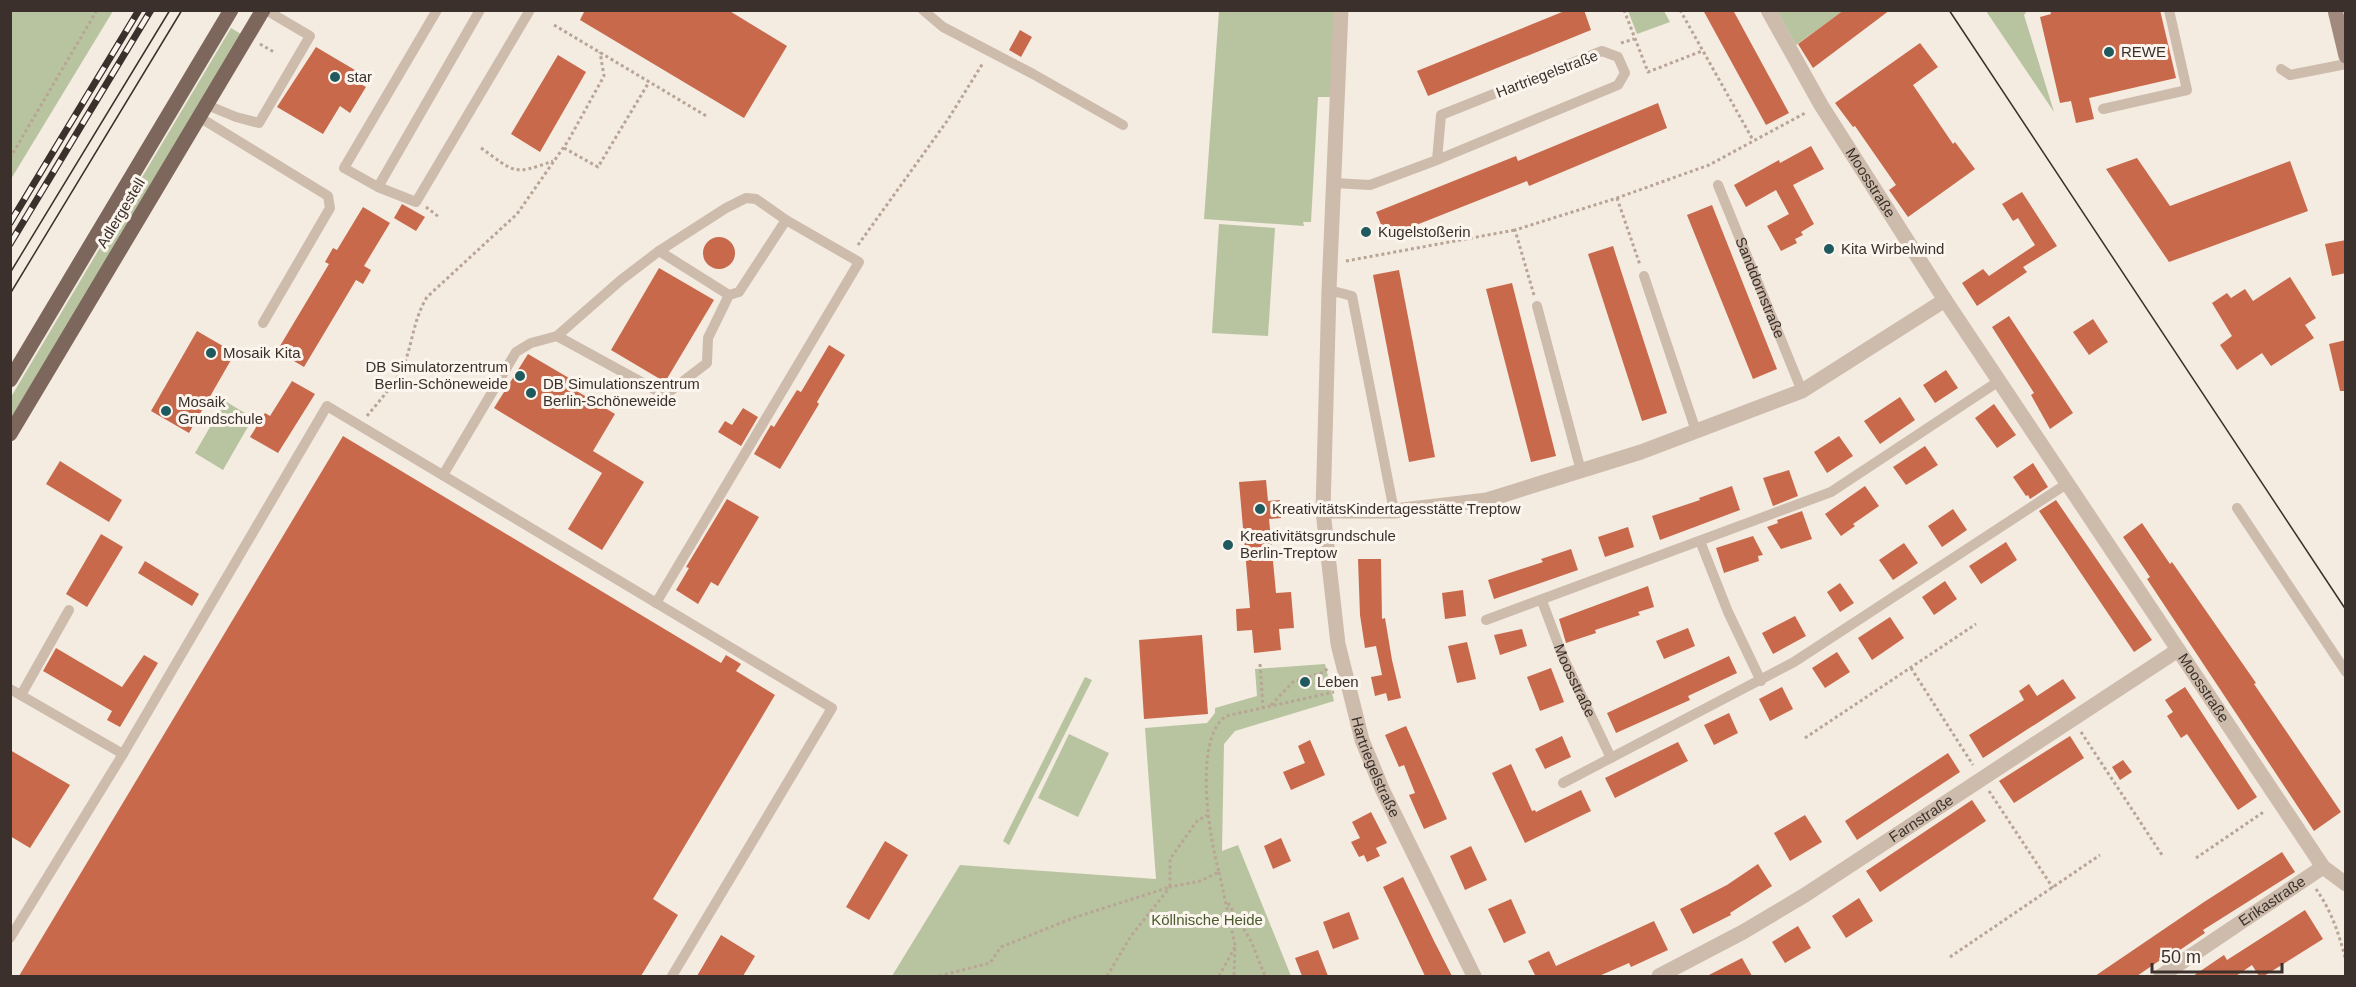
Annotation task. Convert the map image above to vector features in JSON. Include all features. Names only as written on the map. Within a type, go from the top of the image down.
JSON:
[{"type":"main road","name":"Adlergestell","points":[[10,380],[231,10]]},
{"type":"main road","name":"Adlergestell","points":[[10,434],[265,10]]},
{"type":"main road","points":[[2335,10],[2342,27],[2346,56]]},
{"type":"street","name":"Hartriegelstraße","points":[[1341,10],[1329,290],[1323,511],[1338,644],[1362,740],[1383,790],[1474,976]]},
{"type":"street","name":"Moosstraße","points":[[1768,10],[1821,105],[1945,300],[2324,867],[2346,884]]},
{"type":"street","points":[[1323,511],[1394,512],[1487,500],[1641,452],[1802,391],[1945,300]]},
{"type":"street","name":"Farnstraße","points":[[1659,976],[1743,932],[1805,895],[2178,650]]},
{"type":"street","name":"Erikastraße","points":[[2161,976],[2324,867]]},
{"type":"lane","points":[[203,111],[259,123],[310,36],[265,10]]},
{"type":"lane","points":[[437,10],[344,168],[378,187],[416,202],[530,10]]},
{"type":"lane","points":[[378,187],[480,10]]},
{"type":"lane","points":[[923,10],[943,27],[1123,125]]},
{"type":"lane","points":[[2103,109],[2187,90],[2169,10]]},
{"type":"lane","name":"Hartriegelstraße","points":[[1334,183],[1370,185],[1437,160],[1618,85],[1625,73],[1618,57],[1602,51],[1441,115],[1437,160]]},
{"type":"lane","points":[[2281,69],[2290,75],[2346,64]]},
{"type":"lane","points":[[203,111],[328,196],[330,208],[263,323]]},
{"type":"lane","name":"Sanddornstraße","points":[[1718,186],[1802,391]]},
{"type":"lane","points":[[443,475],[516,352],[531,343],[557,336],[621,280],[659,251],[726,208],[746,198],[756,199],[786,220],[859,262],[656,603]]},
{"type":"lane","points":[[659,251],[729,295],[740,292],[786,220]]},
{"type":"lane","points":[[1644,276],[1696,431]]},
{"type":"lane","points":[[1329,290],[1352,297],[1394,512]]},
{"type":"lane","points":[[557,336],[665,395],[707,363],[708,338],[729,295]]},
{"type":"lane","points":[[1537,306],[1581,471]]},
{"type":"lane","points":[[1486,620],[1831,492],[1999,381]]},
{"type":"lane","points":[[10,938],[123,754],[327,406],[832,708],[672,976]]},
{"type":"lane","points":[[1563,783],[1794,663],[2068,483]]},
{"type":"lane","points":[[2237,508],[2346,672]]},
{"type":"lane","points":[[1700,541],[1728,612],[1761,681]]},
{"type":"lane","name":"Moosstraße","points":[[1542,601],[1563,657],[1611,758]]},
{"type":"lane","points":[[69,610],[16,692],[123,754]]},
{"type":"path","points":[[10,158],[97,10]]},
{"type":"path","points":[[1624,10],[1648,72],[1702,51]]},
{"type":"path","points":[[1680,10],[1753,140]]},
{"type":"path","points":[[554,25],[708,117]]},
{"type":"path","points":[[850,258],[866,231],[947,121],[990,51]]},
{"type":"path","points":[[360,425],[391,387],[403,366],[418,312],[427,297],[517,214],[564,147],[604,76],[600,52]]},
{"type":"path","points":[[564,147],[598,167],[649,82]]},
{"type":"path","points":[[1330,264],[1515,230],[1617,198],[1709,165],[1821,105]]},
{"type":"path","points":[[481,148],[518,171],[528,170],[555,160]]},
{"type":"path","points":[[1617,198],[1644,276]]},
{"type":"path","points":[[430,209],[439,217]]},
{"type":"path","points":[[1515,230],[1537,306]]},
{"type":"path","points":[[1804,738],[1976,624]]},
{"type":"path","points":[[1269,706],[1293,682],[1323,672],[1330,666],[1328,659]]},
{"type":"path","points":[[1260,664],[1263,708]]},
{"type":"path","points":[[1911,668],[2053,888]]},
{"type":"path","points":[[1234,976],[1236,945],[1211,842],[1206,795],[1208,762],[1217,722],[1226,716],[1348,689]]},
{"type":"path","points":[[2072,719],[2162,855]]},
{"type":"path","points":[[2196,858],[2279,801]]},
{"type":"path","points":[[1107,976],[1131,936],[1170,887],[1170,859],[1197,821],[1208,814]]},
{"type":"path","points":[[1950,957],[2100,855]]},
{"type":"path","points":[[939,976],[990,963],[1001,947],[1073,918],[1170,887],[1200,880],[1219,872]]},
{"type":"path","points":[[2308,878],[2330,910],[2346,961]]},
{"type":"path","points":[[1227,902],[1251,941],[1265,976]]},
{"type":"path","points":[[1219,976],[1236,945]]},
{"type":"green space","points":[[10,11],[113,11],[11,179]]},
{"type":"green space","points":[[1219,11],[1336,11],[1330,97],[1318,97],[1311,222],[1303,222],[1304,226],[1204,219]]},
{"type":"green space","points":[[1628,11],[1664,11],[1670,22],[1637,34]]},
{"type":"green space","points":[[1777,11],[1843,11],[1796,45]]},
{"type":"green space","points":[[1986,11],[2027,11],[2024,15],[2054,112]]},
{"type":"green space","points":[[231,28],[241,34],[11,420],[11,397]]},
{"type":"green space","points":[[1219,224],[1275,228],[1268,336],[1212,333]]},
{"type":"green space","points":[[225,401],[253,418],[223,470],[195,453]]},
{"type":"green space","name":"Köllnische Heide","points":[[1325,664],[1334,701],[1235,731],[1224,744],[1222,851],[1238,845],[1291,976],[892,976],[960,865],[1156,879],[1145,728],[1207,723],[1215,713],[1215,708],[1257,696],[1255,669]]},
{"type":"green space","points":[[1085,677],[1092,680],[1009,845],[1003,841]]},
{"type":"green space","points":[[1069,734],[1109,753],[1078,817],[1038,798]]},
{"type":"building","points":[[585,10],[728,10],[787,46],[744,118],[580,20]]},
{"type":"building","points":[[1567,10],[1584,10],[1591,30],[1428,96],[1417,71]]},
{"type":"building","points":[[1703,10],[1733,10],[1789,113],[1766,125]]},
{"type":"building","points":[[1844,10],[1890,10],[1813,68],[1798,44]]},
{"type":"building","name":"REWE","points":[[2050,10],[2160,10],[2176,78],[2089,98],[2094,119],[2076,123],[2071,101],[2060,103],[2040,17],[2051,14]]},
{"type":"building","points":[[1020,30],[1032,37],[1021,57],[1009,50]]},
{"type":"building","points":[[1920,43],[1938,67],[1913,85],[1953,144],[1955,142],[1975,169],[1908,217],[1889,190],[1896,185],[1855,126],[1853,127],[1835,103]]},
{"type":"building","points":[[316,47],[360,73],[355,81],[366,87],[350,113],[340,106],[323,134],[277,107]]},
{"type":"building","points":[[558,55],[586,72],[540,152],[511,134]]},
{"type":"building","points":[[1658,103],[1667,128],[1529,186],[1527,181],[1386,237],[1376,212],[1516,156],[1518,161]]},
{"type":"building","points":[[1811,146],[1824,169],[1793,185],[1814,224],[1801,232],[1803,235],[1795,239],[1797,243],[1781,251],[1767,226],[1789,214],[1776,190],[1746,207],[1734,185],[1779,160],[1780,163]]},
{"type":"building","points":[[2137,158],[2170,206],[2290,161],[2308,211],[2169,262],[2106,169]]},
{"type":"building","points":[[2022,192],[2057,246],[2023,267],[2027,272],[1977,306],[1962,283],[1983,269],[1989,276],[2035,245],[2018,218],[2013,221],[2002,204]]},
{"type":"building","points":[[402,204],[425,217],[416,231],[394,218]]},
{"type":"building","points":[[1712,205],[1777,369],[1753,379],[1687,215]]},
{"type":"building","points":[[363,207],[390,223],[364,266],[371,270],[363,284],[356,280],[304,367],[277,351],[329,264],[325,262],[333,248],[337,250]]},
{"type":"building","points":[[719,237],[730,242],[735,253],[730,264],[719,269],[708,264],[703,253],[708,242]]},
{"type":"building","points":[[2346,240],[2346,273],[2332,276],[2325,244]]},
{"type":"building","points":[[1613,246],[1667,413],[1642,421],[1588,254]]},
{"type":"building","points":[[659,268],[714,300],[665,382],[611,350]]},
{"type":"building","points":[[1399,270],[1435,457],[1409,462],[1373,275]]},
{"type":"building","points":[[2290,277],[2316,318],[2305,325],[2314,338],[2271,366],[2262,353],[2237,370],[2220,345],[2232,336],[2212,303],[2227,293],[2231,298],[2245,289],[2253,301]]},
{"type":"building","points":[[1512,283],[1556,456],[1531,462],[1486,289]]},
{"type":"building","points":[[2009,316],[2073,413],[2050,429],[2031,395],[2034,393],[1992,327]]},
{"type":"building","points":[[2093,319],[2108,342],[2089,355],[2073,332]]},
{"type":"building","points":[[197,331],[235,353],[189,433],[151,411]]},
{"type":"building","points":[[2346,340],[2346,391],[2340,391],[2329,344]]},
{"type":"building","points":[[829,345],[845,355],[780,469],[754,454],[771,425],[774,427],[797,390],[801,392]]},
{"type":"building","points":[[528,354],[569,378],[565,384],[615,414],[593,451],[644,482],[602,550],[568,529],[602,473],[494,408]]},
{"type":"building","points":[[1946,370],[1958,388],[1935,403],[1923,385]]},
{"type":"building","points":[[292,381],[315,394],[278,453],[250,437],[265,413],[270,416]]},
{"type":"building","points":[[1900,397],[1915,420],[1880,444],[1864,421]]},
{"type":"building","points":[[1994,404],[2016,435],[1997,448],[1975,418]]},
{"type":"building","points":[[743,408],[758,417],[741,446],[718,432],[725,421],[732,425]]},
{"type":"building","points":[[343,436],[721,663],[726,655],[741,664],[736,671],[775,695],[653,899],[678,915],[641,976],[19,976]]},
{"type":"building","points":[[1839,436],[1853,456],[1827,473],[1814,452]]},
{"type":"building","points":[[1925,446],[1938,465],[1906,485],[1893,467]]},
{"type":"building","points":[[60,461],[122,500],[109,522],[46,484]]},
{"type":"building","points":[[2033,463],[2048,487],[2030,499],[2013,477]]},
{"type":"building","points":[[1789,470],[1798,496],[1773,506],[1763,478]]},
{"type":"building","points":[[1266,480],[1268,501],[1280,500],[1281,518],[1269,519],[1276,593],[1291,592],[1294,628],[1279,629],[1281,650],[1254,653],[1252,630],[1237,631],[1236,609],[1250,608],[1239,482]]},
{"type":"building","points":[[1732,486],[1740,510],[1660,540],[1652,516],[1700,500],[1699,498]]},
{"type":"building","points":[[1865,486],[1879,506],[1853,524],[1855,526],[1841,536],[1825,514]]},
{"type":"building","points":[[727,499],[759,517],[718,586],[711,582],[698,604],[676,590],[689,568],[686,567]]},
{"type":"building","points":[[2056,500],[2152,640],[2134,652],[2039,511]]},
{"type":"building","points":[[1953,509],[1967,530],[1942,547],[1928,526]]},
{"type":"building","points":[[1802,511],[1812,539],[1781,549],[1767,527],[1778,523],[1777,520]]},
{"type":"building","points":[[2142,523],[2170,564],[2172,562],[2256,683],[2254,684],[2341,812],[2314,831],[2147,579],[2150,577],[2123,537]]},
{"type":"building","points":[[1628,527],[1634,547],[1605,557],[1598,537]]},
{"type":"building","points":[[101,534],[123,547],[87,607],[66,594]]},
{"type":"building","points":[[1753,536],[1763,555],[1758,556],[1759,561],[1724,573],[1716,548]]},
{"type":"building","points":[[2006,542],[2017,560],[1981,584],[1969,566]]},
{"type":"building","points":[[1904,543],[1918,563],[1893,580],[1879,560]]},
{"type":"building","points":[[1571,549],[1578,570],[1494,599],[1488,580],[1543,562],[1541,559]]},
{"type":"building","points":[[1358,559],[1381,559],[1382,619],[1385,618],[1401,698],[1388,701],[1386,693],[1375,696],[1371,677],[1382,675],[1376,646],[1365,648],[1360,615]]},
{"type":"building","points":[[145,561],[199,594],[192,606],[138,573]]},
{"type":"building","points":[[1945,581],[1957,599],[1934,615],[1922,597]]},
{"type":"building","points":[[1840,583],[1854,603],[1840,612],[1827,592]]},
{"type":"building","points":[[1648,586],[1654,607],[1638,612],[1640,615],[1595,630],[1596,633],[1566,643],[1559,619]]},
{"type":"building","points":[[1463,590],[1466,616],[1445,619],[1442,593]]},
{"type":"building","points":[[1795,616],[1806,636],[1773,654],[1762,633]]},
{"type":"building","points":[[1890,617],[1904,638],[1872,660],[1858,638]]},
{"type":"building","points":[[1688,628],[1695,646],[1664,659],[1656,641]]},
{"type":"building","points":[[1522,629],[1527,646],[1500,655],[1494,635]]},
{"type":"building","points":[[1202,635],[1208,714],[1144,719],[1139,640]]},
{"type":"building","points":[[1467,642],[1476,679],[1457,683],[1448,646]]},
{"type":"building","points":[[56,648],[122,687],[144,655],[158,663],[120,727],[107,720],[112,711],[43,671]]},
{"type":"building","points":[[1837,652],[1850,672],[1825,688],[1812,668]]},
{"type":"building","points":[[1729,656],[1737,673],[1688,696],[1690,700],[1616,733],[1607,713]]},
{"type":"building","points":[[1551,668],[1564,702],[1540,711],[1527,677]]},
{"type":"building","points":[[2063,679],[2076,698],[1983,758],[1969,735],[2024,700],[2019,691],[2029,684],[2037,696]]},
{"type":"building","points":[[1782,687],[1793,709],[1770,721],[1759,699]]},
{"type":"building","points":[[2185,687],[2257,797],[2238,810],[2187,734],[2181,738],[2167,716],[2173,712],[2165,700]]},
{"type":"building","points":[[1729,713],[1738,733],[1714,745],[1704,725]]},
{"type":"building","points":[[1406,726],[1447,819],[1424,829],[1409,795],[1415,793],[1404,765],[1399,767],[1385,735]]},
{"type":"building","points":[[1562,736],[1571,757],[1545,769],[1535,749]]},
{"type":"building","points":[[2070,736],[2084,758],[2014,803],[1999,781]]},
{"type":"building","points":[[1310,740],[1325,775],[1291,790],[1283,772],[1305,763],[1298,746]]},
{"type":"building","points":[[1678,742],[1688,761],[1615,798],[1605,778]]},
{"type":"building","points":[[10,750],[70,785],[30,848],[10,836]]},
{"type":"building","points":[[1948,753],[1960,772],[1857,840],[1845,821]]},
{"type":"building","points":[[2123,760],[2132,772],[2120,780],[2112,767]]},
{"type":"building","points":[[1511,764],[1532,811],[1536,812],[1581,790],[1591,811],[1525,843],[1492,773]]},
{"type":"building","points":[[1972,800],[1986,821],[1880,892],[1866,871]]},
{"type":"building","points":[[1371,812],[1387,843],[1376,848],[1380,856],[1367,862],[1364,855],[1359,857],[1351,842],[1360,838],[1352,822]]},
{"type":"building","points":[[1805,815],[1822,842],[1790,861],[1774,833]]},
{"type":"building","points":[[1281,838],[1291,861],[1273,869],[1264,846]]},
{"type":"building","points":[[885,841],[908,855],[869,920],[846,907]]},
{"type":"building","points":[[1471,846],[1487,880],[1465,890],[1450,856]]},
{"type":"building","points":[[2282,852],[2295,872],[2203,930],[2205,933],[2171,956],[2169,954],[2137,976],[2095,976],[2204,902]]},
{"type":"building","points":[[1758,864],[1772,886],[1730,913],[1731,915],[1693,934],[1680,909],[1727,885]]},
{"type":"building","points":[[1403,877],[1452,976],[1425,976],[1383,887]]},
{"type":"building","points":[[1859,898],[1873,921],[1846,938],[1832,916]]},
{"type":"building","points":[[1511,899],[1526,933],[1504,943],[1488,909]]},
{"type":"building","points":[[2305,910],[2323,939],[2264,976],[2259,976],[2252,965],[2236,976],[2193,976],[2224,955],[2227,960]]},
{"type":"building","points":[[1349,912],[1359,939],[1333,949],[1323,922]]},
{"type":"building","points":[[1654,921],[1668,950],[1631,967],[1629,963],[1599,976],[1531,976],[1535,975],[1528,961],[1549,951],[1556,966]]},
{"type":"building","points":[[1798,926],[1811,948],[1785,963],[1772,942]]},
{"type":"building","points":[[721,935],[755,956],[743,976],[697,976]]},
{"type":"building","points":[[1318,950],[1328,976],[1302,976],[1295,958]]},
{"type":"building","points":[[1742,958],[1752,976],[1707,976]]},
{"type":"tram line","points":[[10,273],[170,10]]},
{"type":"tram line","points":[[10,294],[182,10]]},
{"type":"tram line","points":[[1949,10],[2346,610]]},
{"type":"railway","points":[[10,223],[139,10]]},
{"type":"railway","points":[[10,244],[151,10]]},
{"type":"place","name":"REWE","points":[[2109,52]]},
{"type":"place","name":"star","points":[[335,77]]},
{"type":"place","name":"Kugelstoßerin","points":[[1366,232]]},
{"type":"place","name":"Kita Wirbelwind","points":[[1829,249]]},
{"type":"place","name":"Mosaik Kita","points":[[211,353]]},
{"type":"place","name":"DB Simulatorzentrum Berlin-Schöneweide","points":[[520,376]]},
{"type":"place","name":"DB Simulationszentrum Berlin-Schöneweide","points":[[531,393]]},
{"type":"place","name":"Mosaik Grundschule","points":[[166,411]]},
{"type":"place","name":"KreativitätsKindertagesstätte Treptow","points":[[1260,509]]},
{"type":"place","name":"Kreativitätsgrundschule Berlin-Treptow","points":[[1228,545]]},
{"type":"place","name":"Leben","points":[[1305,682]]}]
